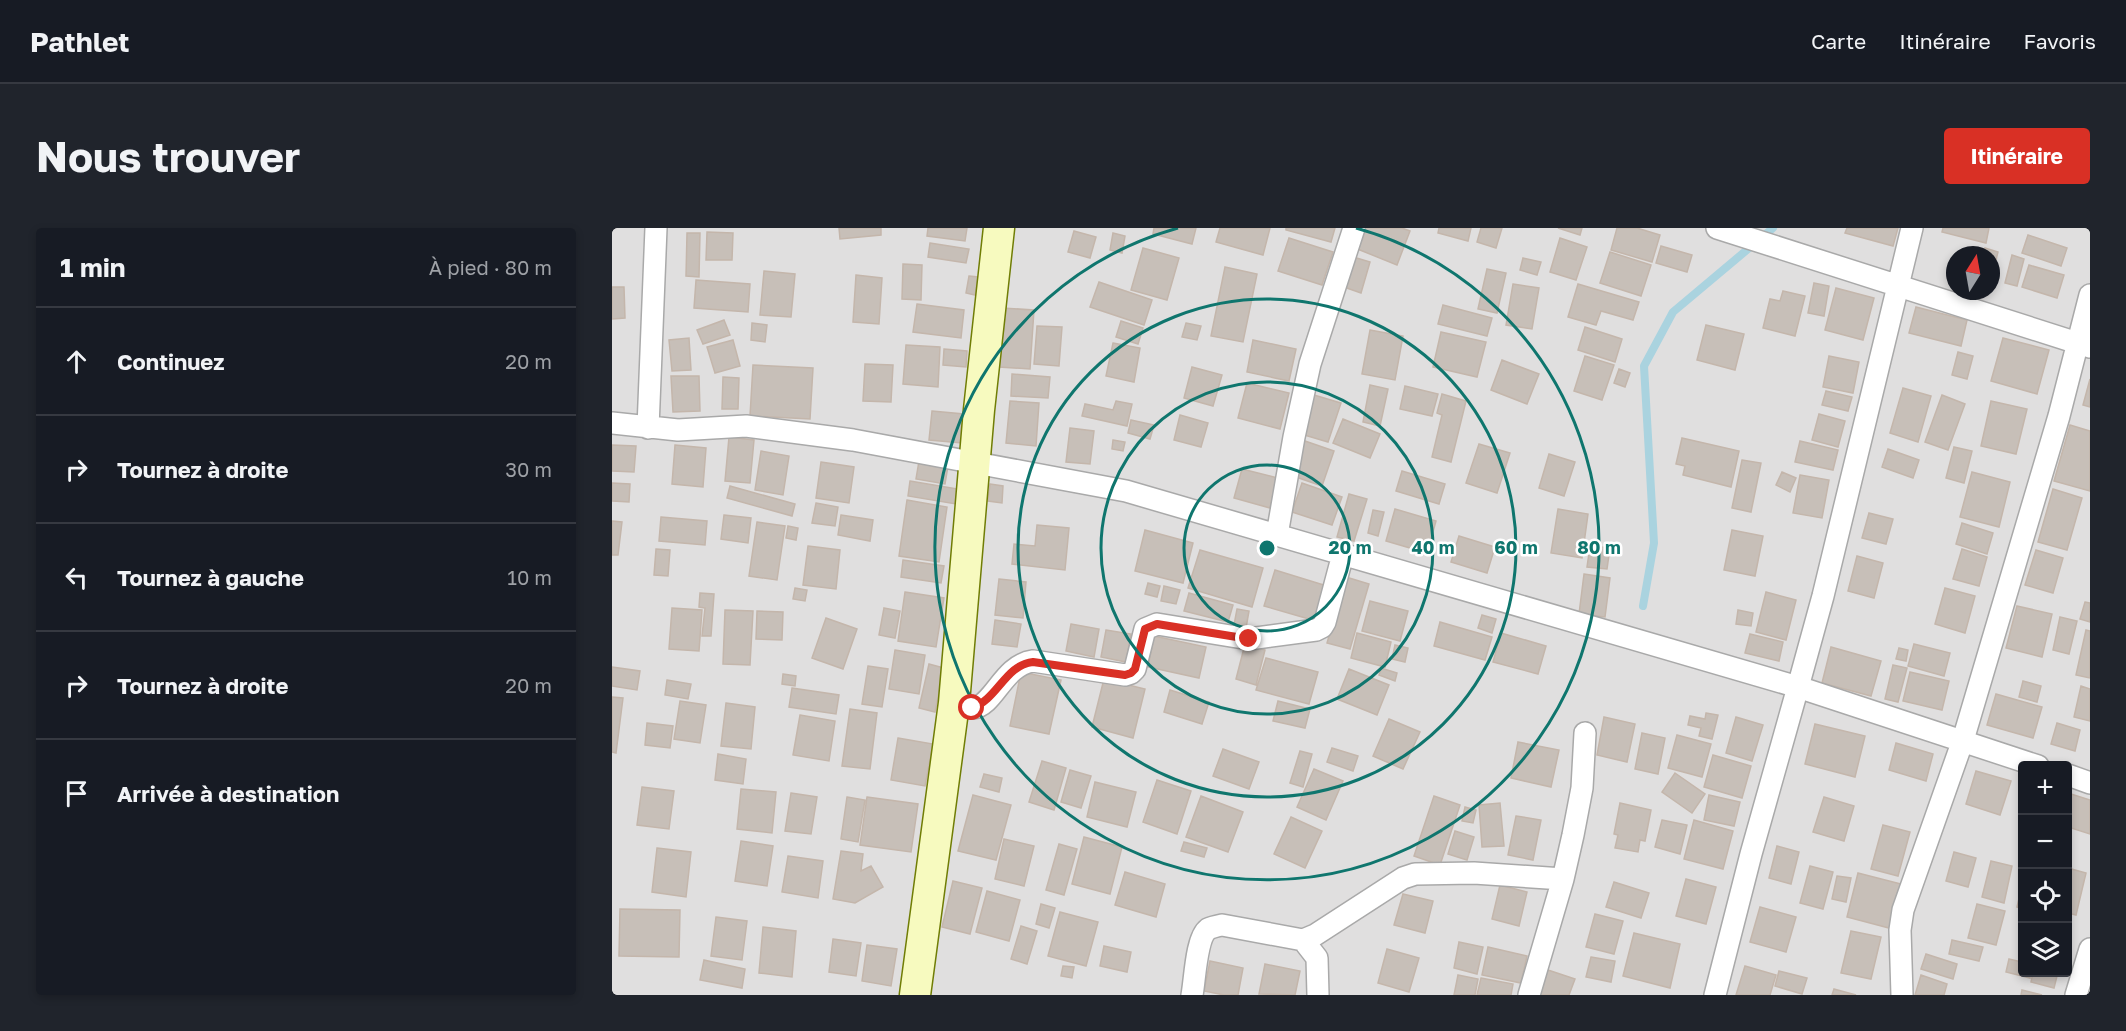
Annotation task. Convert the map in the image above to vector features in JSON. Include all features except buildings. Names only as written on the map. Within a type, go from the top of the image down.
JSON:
[{"type":"street","points":[[648,428],[656,228]]},
{"type":"street","points":[[915,995],[954,703],[983,370],[999,228]]},
{"type":"street","points":[[1277,535],[1294,437],[1310,364],[1354,228]]},
{"type":"street","points":[[1717,228],[2084,345]]},
{"type":"street","points":[[1715,995],[1751,854],[1823,596],[1912,228]]},
{"type":"street","points":[[1902,995],[1900,930],[1903,910],[1963,740],[2059,416],[2084,345],[2090,295]]},
{"type":"street","points":[[612,423],[678,430],[746,426],[853,440],[1126,491],[1798,687],[2026,761]]},
{"type":"street","points":[[954,703],[972,708],[982,704],[1015,667],[1023,663],[1033,662],[1125,675],[1131,673],[1135,669],[1145,629],[1157,624],[1249,639],[1316,630],[1322,627],[1343,554]]},
{"type":"street","points":[[1529,995],[1563,879],[1582,788],[1585,733]]},
{"type":"street","points":[[2072,777],[2090,783]]},
{"type":"street","points":[[1192,995],[1200,943],[1203,934],[1209,928],[1222,925],[1303,940],[1316,936],[1403,878],[1415,874],[1474,873],[1563,879]]},
{"type":"street","points":[[1303,940],[1317,958],[1318,995]]},
{"type":"street","points":[[2076,995],[2090,949]]},
{"type":"shaded area","points":[[612,228],[2090,228],[2090,995],[612,995]]},
{"type":"waterway","points":[[1643,606],[1654,543],[1644,366],[1673,312],[1773,228]]},
{"type":"route","points":[[972,708],[982,704],[1015,667],[1023,663],[1033,662],[1125,675],[1131,673],[1135,669],[1145,629],[1157,624],[1249,639]]}]
